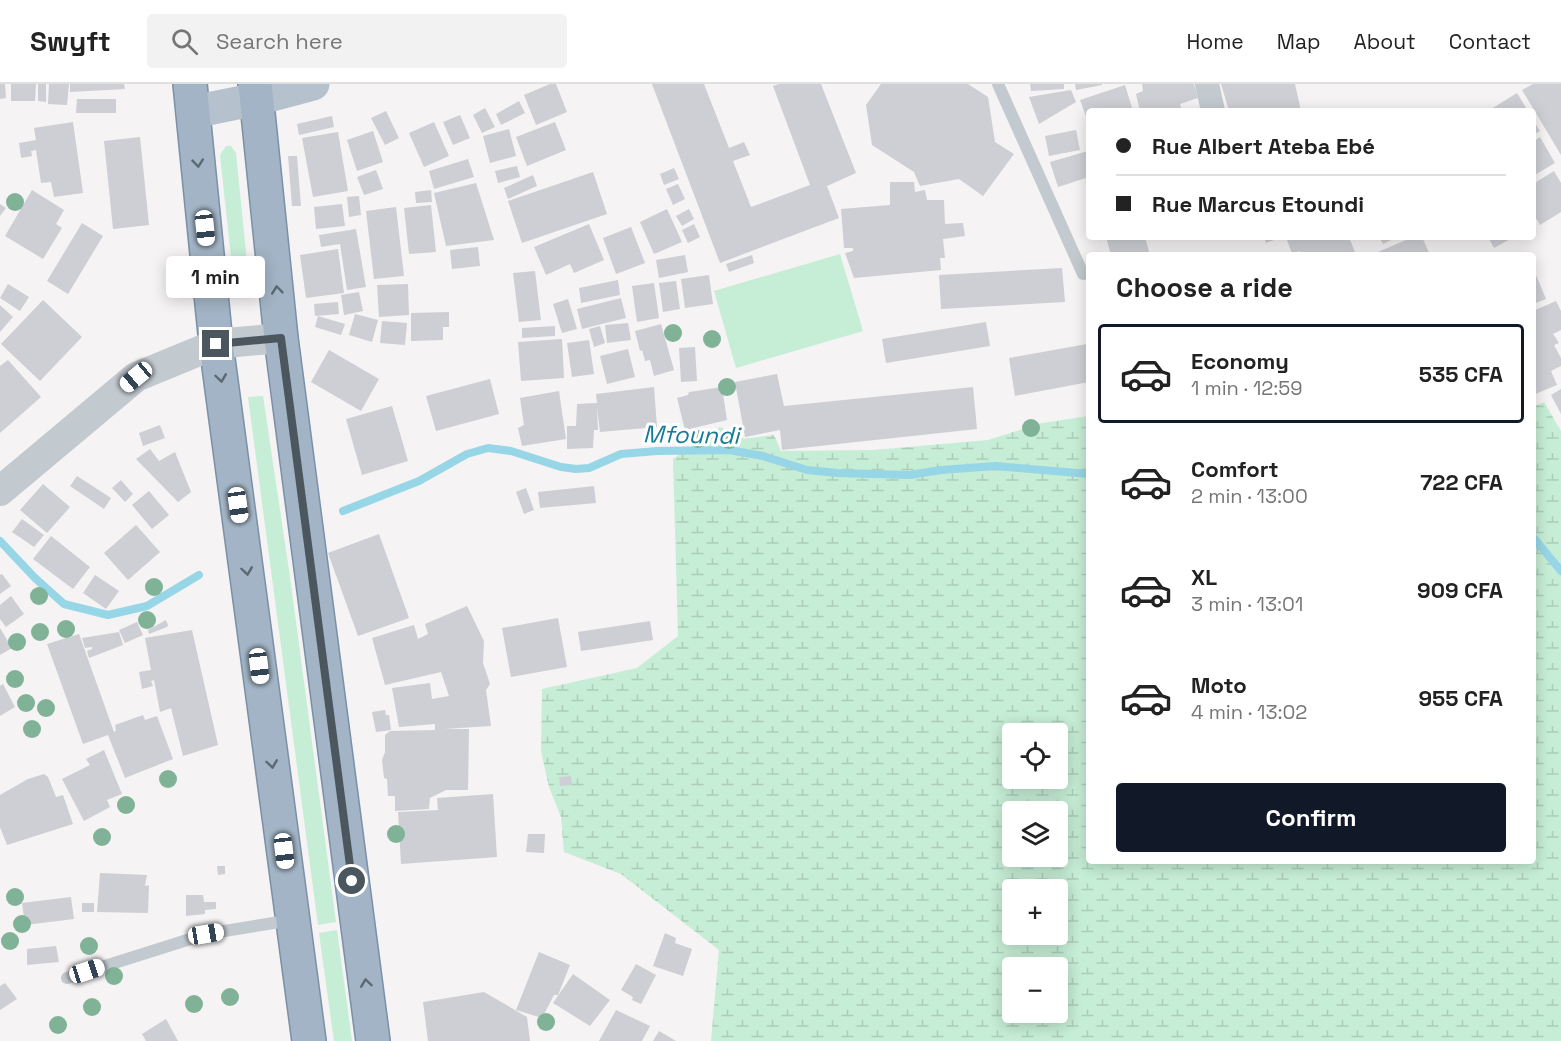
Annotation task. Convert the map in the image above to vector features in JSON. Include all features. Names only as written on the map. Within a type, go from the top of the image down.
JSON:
[{"type":"highway","points":[[257,96],[281,338],[374,1041]]},
{"type":"highway","points":[[191,98],[216,344],[309,1041]]},
{"type":"main road","points":[[191,98],[257,96],[313,84]]},
{"type":"street","points":[[1207,84],[1212,108]]},
{"type":"street","points":[[0,491],[136,377],[216,344],[281,338]]},
{"type":"lane","points":[[998,84],[1083,274]]},
{"type":"lane","points":[[67,978],[206,934],[293,920]]},
{"type":"green space","points":[[226,146],[231,146],[236,153],[250,292],[235,294],[220,155]]},
{"type":"green space","points":[[840,254],[863,331],[736,368],[714,291]]},
{"type":"green space","points":[[263,396],[290,577],[336,922],[318,925],[248,397]]},
{"type":"green space","points":[[1544,402],[1561,431],[1561,1041],[711,1041],[719,950],[621,874],[564,852],[561,817],[549,787],[541,751],[542,689],[637,668],[678,636],[673,459],[720,427],[744,439],[774,435],[781,451],[874,450],[988,440],[1042,423],[1086,416],[1086,864],[1536,864],[1536,406]]},
{"type":"green space","points":[[337,930],[352,1041],[334,1041],[319,933]]},
{"type":"building","points":[[0,84],[5,84],[6,98],[0,99]]},
{"type":"building","points":[[11,84],[36,84],[35,101],[11,101]]},
{"type":"building","points":[[38,84],[46,84],[46,102],[38,101]]},
{"type":"building","points":[[49,84],[69,84],[67,105],[48,104]]},
{"type":"building","points":[[70,84],[124,84],[125,89],[70,92]]},
{"type":"building","points":[[550,84],[556,84],[567,112],[536,125],[524,95]]},
{"type":"building","points":[[652,84],[704,84],[729,148],[744,142],[750,155],[733,161],[751,207],[810,185],[773,86],[821,84],[856,173],[827,186],[839,218],[720,263]]},
{"type":"building","points":[[881,84],[968,84],[988,97],[995,142],[1014,154],[983,196],[959,179],[920,186],[914,172],[872,145],[866,105]]},
{"type":"building","points":[[1030,84],[1064,84],[1064,89],[1031,91]]},
{"type":"building","points":[[1075,84],[1102,84],[1102,85],[1076,90]]},
{"type":"building","points":[[1142,84],[1194,84],[1198,98],[1180,104],[1181,108],[1139,108],[1136,94],[1143,91]]},
{"type":"building","points":[[1221,84],[1295,84],[1300,108],[1228,108]]},
{"type":"building","points":[[1533,84],[1561,84],[1561,155],[1536,113],[1536,108],[1533,108],[1522,90]]},
{"type":"building","points":[[1125,85],[1132,108],[1086,108],[1086,117],[1080,100]]},
{"type":"building","points":[[1071,90],[1076,102],[1039,124],[1029,97]]},
{"type":"building","points":[[1517,93],[1526,108],[1493,108]]},
{"type":"building","points":[[77,99],[116,99],[116,113],[76,113]]},
{"type":"building","points":[[519,101],[525,113],[501,125],[496,114]]},
{"type":"building","points":[[485,108],[495,127],[482,133],[473,115]]},
{"type":"building","points":[[386,111],[399,138],[385,145],[371,118]]},
{"type":"building","points":[[460,115],[470,138],[453,145],[443,122]]},
{"type":"building","points":[[332,116],[334,127],[299,135],[297,124]]},
{"type":"building","points":[[73,122],[83,193],[54,197],[51,182],[41,183],[36,150],[31,151],[32,156],[21,158],[19,143],[36,140],[34,128]]},
{"type":"building","points":[[434,122],[449,156],[424,167],[409,133]]},
{"type":"building","points":[[555,122],[566,150],[527,166],[516,137]]},
{"type":"building","points":[[509,129],[516,156],[490,163],[483,136]]},
{"type":"building","points":[[1076,130],[1080,150],[1049,156],[1045,136]]},
{"type":"building","points":[[373,131],[383,162],[357,171],[347,140]]},
{"type":"building","points":[[338,132],[348,191],[313,197],[302,138]]},
{"type":"building","points":[[140,137],[149,225],[113,229],[104,141]]},
{"type":"building","points":[[1540,137],[1555,163],[1536,174],[1536,140]]},
{"type":"building","points":[[1086,152],[1086,178],[1058,187],[1050,162]]},
{"type":"building","points":[[288,156],[297,156],[301,206],[292,206]]},
{"type":"building","points":[[468,159],[474,177],[434,189],[429,171]]},
{"type":"building","points":[[517,166],[520,177],[498,183],[495,171]]},
{"type":"building","points":[[674,168],[679,179],[664,185],[660,174]]},
{"type":"building","points":[[376,170],[383,189],[364,195],[357,177]]},
{"type":"building","points":[[1554,171],[1561,183],[1561,212],[1540,225],[1536,218],[1536,182]]},
{"type":"building","points":[[593,172],[607,214],[522,243],[508,201]]},
{"type":"building","points":[[533,175],[537,186],[508,199],[504,188]]},
{"type":"building","points":[[890,182],[914,182],[915,192],[925,190],[927,200],[944,200],[945,224],[963,223],[965,236],[943,239],[945,258],[940,258],[941,270],[854,278],[845,253],[853,251],[853,248],[844,248],[841,209],[890,205]]},
{"type":"building","points":[[476,183],[494,240],[446,246],[434,193]]},
{"type":"building","points":[[678,184],[685,199],[673,205],[666,189]]},
{"type":"building","points":[[32,190],[64,210],[56,224],[62,228],[43,259],[5,236]]},
{"type":"building","points":[[431,190],[432,202],[416,203],[415,192]]},
{"type":"building","points":[[359,196],[361,215],[349,217],[347,197]]},
{"type":"building","points":[[0,204],[6,208],[0,216]]},
{"type":"building","points":[[342,204],[345,226],[316,229],[314,207]]},
{"type":"building","points":[[431,205],[436,252],[409,254],[404,208]]},
{"type":"building","points":[[396,207],[404,276],[374,279],[366,211]]},
{"type":"building","points":[[667,209],[682,242],[654,254],[640,222]]},
{"type":"building","points":[[689,209],[694,219],[682,226],[676,216]]},
{"type":"building","points":[[82,223],[103,236],[68,294],[47,281]]},
{"type":"building","points":[[589,224],[604,260],[574,273],[570,264],[546,275],[534,247]]},
{"type":"building","points":[[694,224],[700,237],[688,243],[682,230]]},
{"type":"building","points":[[631,227],[645,263],[616,274],[603,238]]},
{"type":"building","points":[[356,229],[366,287],[347,290],[340,244],[321,247],[319,235]]},
{"type":"building","points":[[1107,240],[1146,240],[1149,252],[1110,252]]},
{"type":"building","points":[[1287,240],[1350,240],[1355,252],[1300,251],[1291,252]]},
{"type":"building","points":[[1406,240],[1423,240],[1429,252],[1378,252]]},
{"type":"building","points":[[1490,240],[1509,240],[1494,248]]},
{"type":"building","points":[[478,247],[480,266],[452,269],[450,250]]},
{"type":"building","points":[[338,249],[344,293],[306,298],[300,255]]},
{"type":"building","points":[[685,255],[688,272],[659,278],[656,260]]},
{"type":"building","points":[[752,255],[754,263],[729,272],[726,264]]},
{"type":"building","points":[[1062,268],[1065,302],[941,309],[939,275]]},
{"type":"building","points":[[535,271],[541,320],[519,322],[513,273]]},
{"type":"building","points":[[709,275],[713,304],[685,308],[681,279]]},
{"type":"building","points":[[1536,275],[1546,299],[1536,303]]},
{"type":"building","points":[[618,280],[620,295],[581,303],[579,288]]},
{"type":"building","points":[[676,281],[680,309],[663,312],[659,283]]},
{"type":"building","points":[[654,283],[659,318],[637,322],[632,286]]},
{"type":"building","points":[[8,284],[29,297],[20,311],[0,298]]},
{"type":"building","points":[[408,284],[409,315],[379,317],[377,285]]},
{"type":"building","points":[[359,292],[363,311],[344,315],[341,295]]},
{"type":"building","points":[[621,298],[626,318],[582,329],[577,309]]},
{"type":"building","points":[[568,299],[577,329],[562,333],[553,304]]},
{"type":"building","points":[[43,300],[82,337],[40,381],[1,344]]},
{"type":"building","points":[[1556,301],[1561,311],[1561,330],[1553,334],[1559,343],[1554,345],[1561,358],[1561,366],[1551,371],[1557,385],[1536,394],[1536,310]]},
{"type":"building","points":[[338,302],[339,314],[315,316],[314,304]]},
{"type":"building","points":[[0,305],[13,317],[0,332]]},
{"type":"building","points":[[449,312],[449,327],[443,327],[443,340],[411,341],[411,313]]},
{"type":"building","points":[[355,314],[378,320],[372,342],[349,335]]},
{"type":"building","points":[[318,316],[345,324],[341,335],[315,327]]},
{"type":"building","points":[[382,321],[407,323],[405,345],[380,343]]},
{"type":"building","points":[[986,322],[990,346],[886,363],[882,339]]},
{"type":"building","points":[[628,323],[631,340],[607,343],[605,325]]},
{"type":"building","points":[[661,324],[674,370],[654,376],[650,360],[645,361],[642,350],[640,351],[635,331]]},
{"type":"building","points":[[555,326],[555,336],[522,338],[522,328]]},
{"type":"building","points":[[600,326],[605,343],[594,347],[589,329]]},
{"type":"building","points":[[562,339],[564,378],[521,381],[518,342]]},
{"type":"building","points":[[589,340],[594,374],[572,377],[567,343]]},
{"type":"building","points":[[1086,344],[1086,383],[1015,396],[1009,358]]},
{"type":"building","points":[[695,347],[697,381],[681,382],[679,348]]},
{"type":"building","points":[[628,349],[635,377],[607,384],[600,356]]},
{"type":"building","points":[[329,350],[379,379],[361,411],[311,382]]},
{"type":"building","points":[[8,360],[41,397],[0,433],[0,366]]},
{"type":"building","points":[[777,374],[784,406],[973,387],[977,429],[782,450],[780,430],[745,437],[735,382]]},
{"type":"building","points":[[490,379],[499,414],[436,431],[426,396]]},
{"type":"building","points":[[654,387],[657,427],[600,432],[597,407],[598,430],[594,430],[593,448],[567,449],[567,426],[576,426],[577,404],[597,403],[596,394]]},
{"type":"building","points":[[722,387],[727,420],[685,430],[677,398],[688,395],[689,392]]},
{"type":"building","points":[[1561,389],[1561,414],[1551,395]]},
{"type":"building","points":[[559,391],[566,439],[522,446],[518,428],[524,425],[520,398]]},
{"type":"building","points":[[392,406],[408,461],[362,475],[346,419]]},
{"type":"building","points":[[160,425],[165,438],[143,446],[139,433]]},
{"type":"building","points":[[150,449],[159,461],[175,452],[191,492],[178,502],[136,459]]},
{"type":"building","points":[[77,476],[111,498],[104,509],[70,486]]},
{"type":"building","points":[[121,480],[133,494],[125,502],[112,488]]},
{"type":"building","points":[[43,484],[70,507],[47,533],[20,510]]},
{"type":"building","points":[[594,486],[596,503],[540,508],[538,492]]},
{"type":"building","points":[[526,488],[534,510],[524,514],[516,492]]},
{"type":"building","points":[[149,491],[169,515],[152,529],[132,505]]},
{"type":"building","points":[[22,519],[44,535],[34,547],[12,532]]},
{"type":"building","points":[[136,525],[160,552],[128,580],[104,553]]},
{"type":"building","points":[[379,534],[409,618],[358,636],[328,553]]},
{"type":"building","points":[[51,536],[90,567],[73,589],[33,559]]},
{"type":"building","points":[[2,574],[11,586],[0,594],[0,575]]},
{"type":"building","points":[[95,575],[119,591],[106,609],[83,593]]},
{"type":"building","points":[[11,596],[24,614],[6,627],[0,619],[0,605]]},
{"type":"building","points":[[467,606],[484,641],[483,663],[490,684],[486,690],[491,726],[444,729],[469,729],[468,790],[446,790],[430,798],[429,809],[395,811],[395,796],[388,796],[387,779],[384,778],[382,760],[385,752],[385,735],[390,731],[435,730],[435,724],[399,727],[392,688],[430,683],[432,699],[449,696],[441,672],[385,685],[372,638],[414,625],[418,639],[428,634],[425,624]]},
{"type":"building","points":[[558,618],[567,667],[511,677],[502,628]]},
{"type":"building","points":[[166,620],[167,627],[149,634],[148,630]]},
{"type":"building","points":[[650,621],[653,640],[581,651],[578,632]]},
{"type":"building","points":[[137,622],[143,635],[125,643],[119,630]]},
{"type":"building","points":[[0,628],[12,648],[0,655]]},
{"type":"building","points":[[192,630],[218,745],[183,756],[171,708],[160,712],[154,680],[151,681],[153,686],[142,689],[139,672],[151,670],[145,638]]},
{"type":"building","points":[[119,632],[123,645],[89,658],[87,651],[92,647],[85,648],[82,638]]},
{"type":"building","points":[[79,634],[114,732],[116,731],[115,725],[143,715],[145,720],[157,716],[173,759],[125,778],[108,735],[83,744],[47,644]]},
{"type":"building","points":[[3,684],[15,707],[0,716],[0,686]]},
{"type":"building","points":[[385,710],[386,715],[389,715],[391,730],[376,732],[372,712]]},
{"type":"building","points":[[104,750],[122,794],[107,800],[110,807],[84,821],[62,779],[90,765],[86,759]]},
{"type":"building","points":[[44,774],[48,777],[56,797],[63,795],[73,824],[7,845],[0,827],[0,795],[28,779]]},
{"type":"building","points":[[571,776],[572,785],[560,786],[559,777]]},
{"type":"building","points":[[493,794],[497,857],[401,864],[398,812],[438,810],[437,798]]},
{"type":"building","points":[[528,834],[545,834],[544,853],[526,852]]},
{"type":"building","points":[[217,866],[225,866],[225,874],[218,875]]},
{"type":"building","points":[[100,873],[147,875],[145,886],[149,885],[148,913],[97,912]]},
{"type":"building","points":[[186,895],[203,895],[204,902],[216,902],[216,909],[205,910],[205,914],[186,916]]},
{"type":"building","points":[[71,897],[74,919],[25,925],[22,903]]},
{"type":"building","points":[[82,903],[94,903],[94,912],[82,912]]},
{"type":"building","points":[[665,933],[676,938],[675,943],[692,949],[683,976],[653,966]]},
{"type":"building","points":[[56,946],[59,962],[27,965],[27,949]]},
{"type":"building","points":[[539,952],[570,965],[558,995],[554,995],[542,1018],[516,1010]]},
{"type":"building","points":[[636,964],[656,975],[641,1004],[632,1000],[633,997],[621,990]]},
{"type":"building","points":[[573,974],[610,1000],[590,1026],[553,1003]]},
{"type":"building","points":[[5,983],[17,999],[0,1010],[0,986]]},
{"type":"building","points":[[484,992],[527,1017],[530,1041],[428,1041],[423,1002]]},
{"type":"building","points":[[616,1010],[650,1026],[642,1041],[599,1041]]},
{"type":"building","points":[[166,1019],[178,1041],[146,1041],[142,1034]]},
{"type":"building","points":[[659,1031],[676,1041],[653,1041]]},
{"type":"waterway","name":"Mfoundi","points":[[343,511],[419,481],[467,454],[488,448],[511,451],[561,467],[576,469],[589,468],[621,454],[729,450],[763,456],[807,470],[837,473],[910,475],[996,466],[1086,474]]},
{"type":"waterway","name":"Mfoundi","points":[[0,541],[35,578],[64,604],[108,615],[147,606],[199,575]]},
{"type":"waterway","name":"Mfoundi","points":[[1536,541],[1561,571]]},
{"type":"route","points":[[216,344],[281,338],[352,881]]}]
